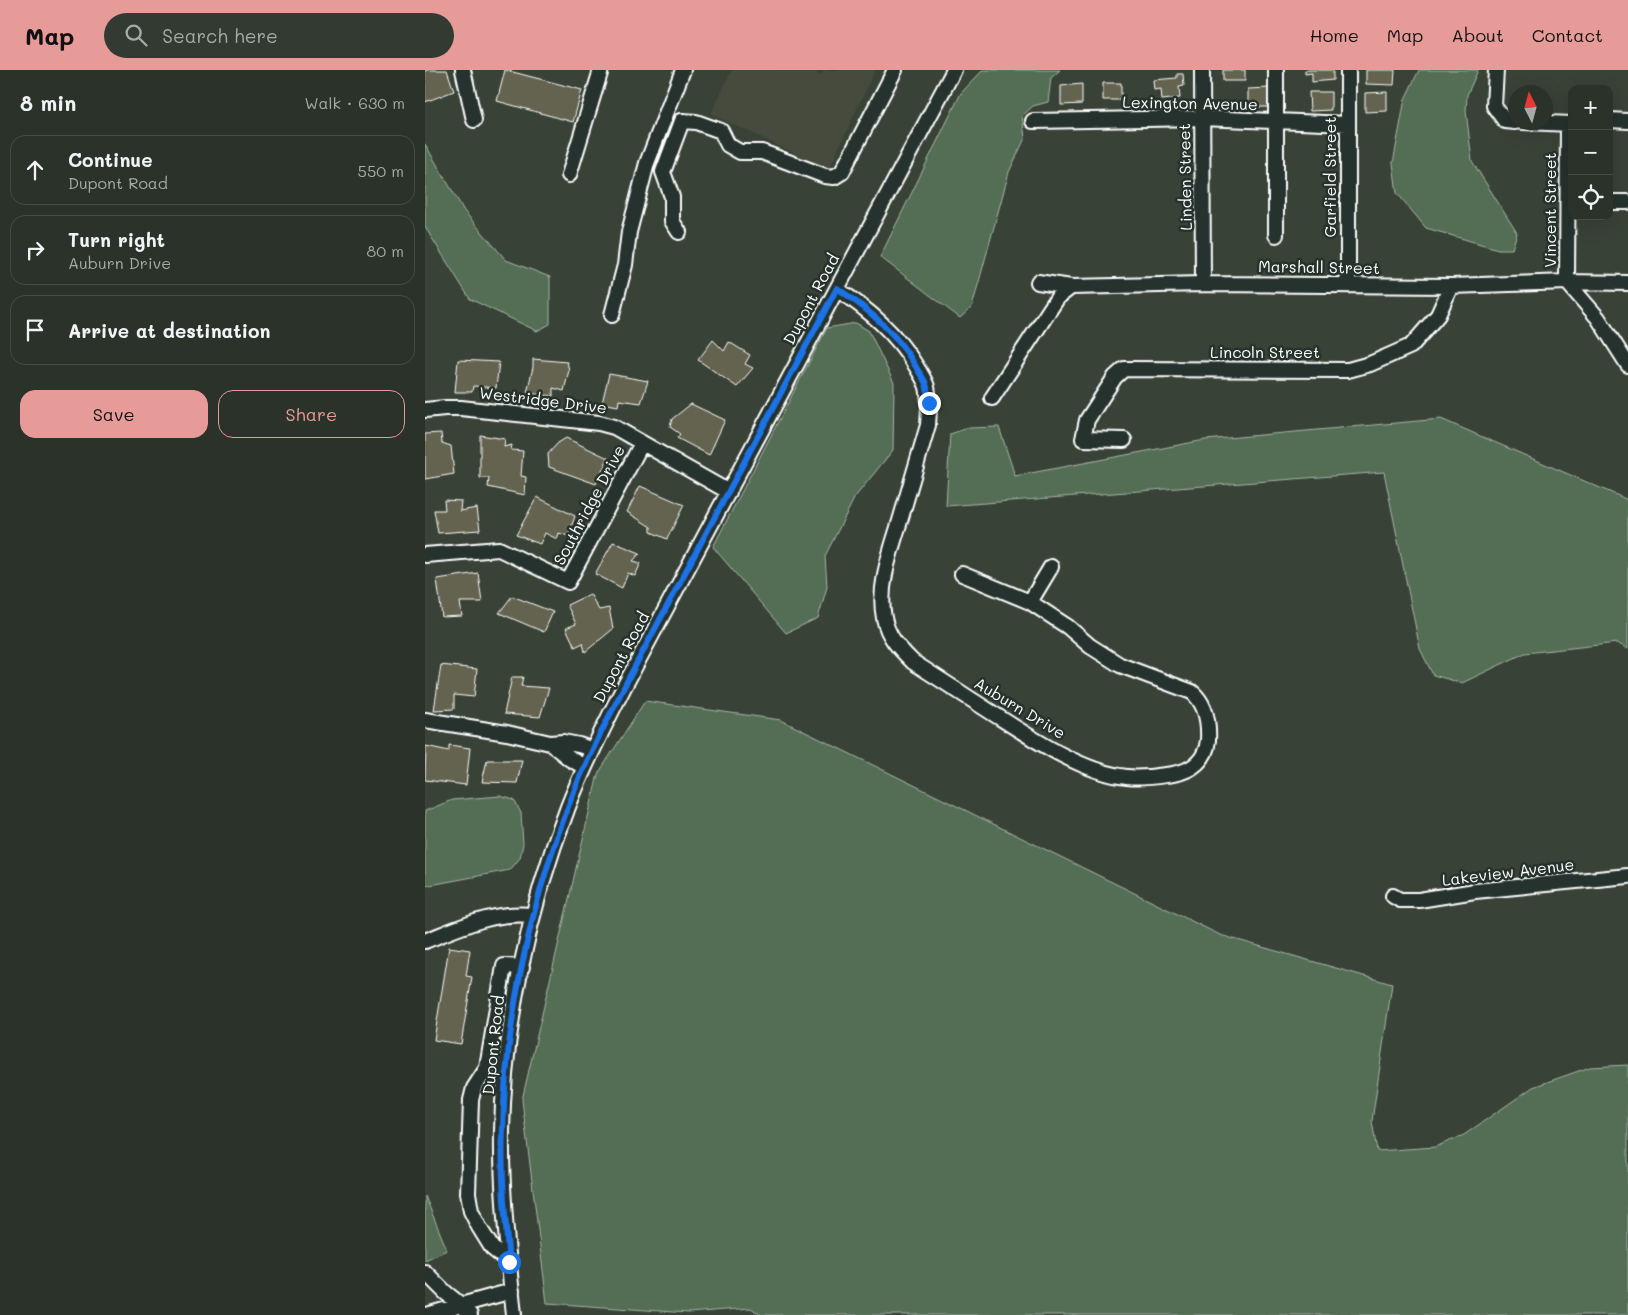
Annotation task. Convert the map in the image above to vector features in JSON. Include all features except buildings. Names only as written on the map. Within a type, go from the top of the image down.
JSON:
[{"type":"street","points":[[463,70],[474,120]]},
{"type":"street","points":[[569,175],[601,70]]},
{"type":"street","points":[[612,315],[625,265],[629,232],[647,162],[683,70]]},
{"type":"street","points":[[679,232],[672,221],[672,197],[663,172],[681,121],[696,122],[721,131],[728,145],[739,152],[763,152],[825,176],[834,177],[842,172],[895,70]]},
{"type":"street","name":"Dupont Road","points":[[514,1315],[504,1199],[503,1130],[507,1066],[517,992],[533,915],[549,860],[568,806],[585,766],[624,687],[954,70]]},
{"type":"street","name":"Linden Street","points":[[1202,70],[1203,284]]},
{"type":"street","points":[[1276,70],[1276,235]]},
{"type":"street","name":"Garfield Street","points":[[1348,70],[1348,285]]},
{"type":"street","points":[[1496,70],[1494,106],[1505,121],[1508,121]]},
{"type":"street","name":"Lexington Avenue","points":[[1033,121],[1202,118],[1347,124]]},
{"type":"street","points":[[1613,120],[1628,121]]},
{"type":"street","name":"Vincent Street","points":[[1553,123],[1568,124]]},
{"type":"street","name":"Vincent Street","points":[[1569,175],[1570,130]]},
{"type":"street","points":[[1613,202],[1628,202]]},
{"type":"street","name":"Vincent Street","points":[[1567,282],[1569,220]]},
{"type":"street","name":"Marshall Street","points":[[1038,282],[1071,288],[1203,284],[1451,286],[1567,282],[1628,283]]},
{"type":"street","points":[[1567,282],[1598,318],[1628,365]]},
{"type":"street","name":"Lincoln Street","points":[[1124,440],[1083,439],[1087,420],[1115,377],[1124,368],[1348,370],[1370,364],[1411,346],[1438,315],[1451,286]]},
{"type":"street","name":"Auburn Drive","points":[[837,288],[865,307],[883,323],[910,357],[926,384],[929,403],[928,425],[889,559],[883,597],[884,618],[889,635],[897,647],[913,662],[1040,743],[1092,768],[1127,777],[1161,776],[1179,773],[1194,767],[1203,757],[1209,732],[1206,712],[1200,698],[1192,692],[1120,665],[1030,602],[963,574]]},
{"type":"street","points":[[992,398],[1058,297],[1071,288]]},
{"type":"street","name":"Westridge Drive","points":[[425,410],[461,408],[614,426],[729,492]]},
{"type":"street","name":"Southridge Drive","points":[[425,555],[499,549],[568,582],[642,443]]},
{"type":"street","points":[[1030,602],[1051,567]]},
{"type":"street","points":[[425,720],[507,733],[550,743],[563,742],[593,750]]},
{"type":"street","points":[[550,743],[571,759],[585,766]]},
{"type":"street","name":"Lakeview Avenue","points":[[1393,896],[1401,900],[1419,900],[1475,891],[1628,876]]},
{"type":"street","points":[[425,941],[469,923],[500,915],[515,913],[533,915]]},
{"type":"street","points":[[509,1262],[492,1248],[471,1211],[468,1193],[471,1100],[474,1088],[487,1068],[504,966],[522,967]]},
{"type":"street","points":[[425,1272],[465,1310]]},
{"type":"street","points":[[427,1315],[465,1310],[512,1291]]},
{"type":"shaded area","points":[[732,70],[812,70],[821,75],[824,70],[875,70],[829,169],[711,114]]},
{"type":"green space","points":[[983,70],[1060,70],[1051,78],[1048,102],[1033,106],[1022,116],[1025,138],[1009,172],[972,307],[960,318],[880,257],[961,93]]},
{"type":"green space","points":[[1419,70],[1478,70],[1467,95],[1466,111],[1472,161],[1517,233],[1512,249],[1498,249],[1426,228],[1397,193],[1393,163],[1405,99]]},
{"type":"green space","points":[[425,144],[464,211],[506,260],[550,277],[550,324],[537,331],[470,299],[425,227]]},
{"type":"green space","points":[[856,323],[869,331],[894,383],[893,450],[855,497],[825,556],[827,587],[818,618],[786,633],[713,547],[827,328]]},
{"type":"green space","points":[[1441,419],[1628,500],[1628,649],[1617,643],[1525,653],[1462,683],[1433,675],[1420,649],[1384,472],[946,506],[950,434],[968,428],[999,427],[1015,476],[1205,440]]},
{"type":"green space","points":[[645,701],[781,720],[1220,935],[1392,984],[1372,1121],[1377,1151],[1435,1147],[1464,1135],[1533,1087],[1590,1067],[1628,1065],[1628,1315],[761,1315],[751,1308],[688,1313],[547,1303],[522,1100],[598,774]]},
{"type":"green space","points":[[500,796],[514,800],[521,813],[523,844],[520,858],[510,870],[425,886],[425,811],[452,800]]},
{"type":"green space","points":[[425,1196],[447,1250],[425,1260]]},
{"type":"route","points":[[509,1262],[504,1199],[503,1130],[507,1066],[517,992],[533,915],[549,860],[568,806],[593,750],[624,687],[837,288],[865,307],[895,337],[910,357],[926,384],[929,403]]}]
